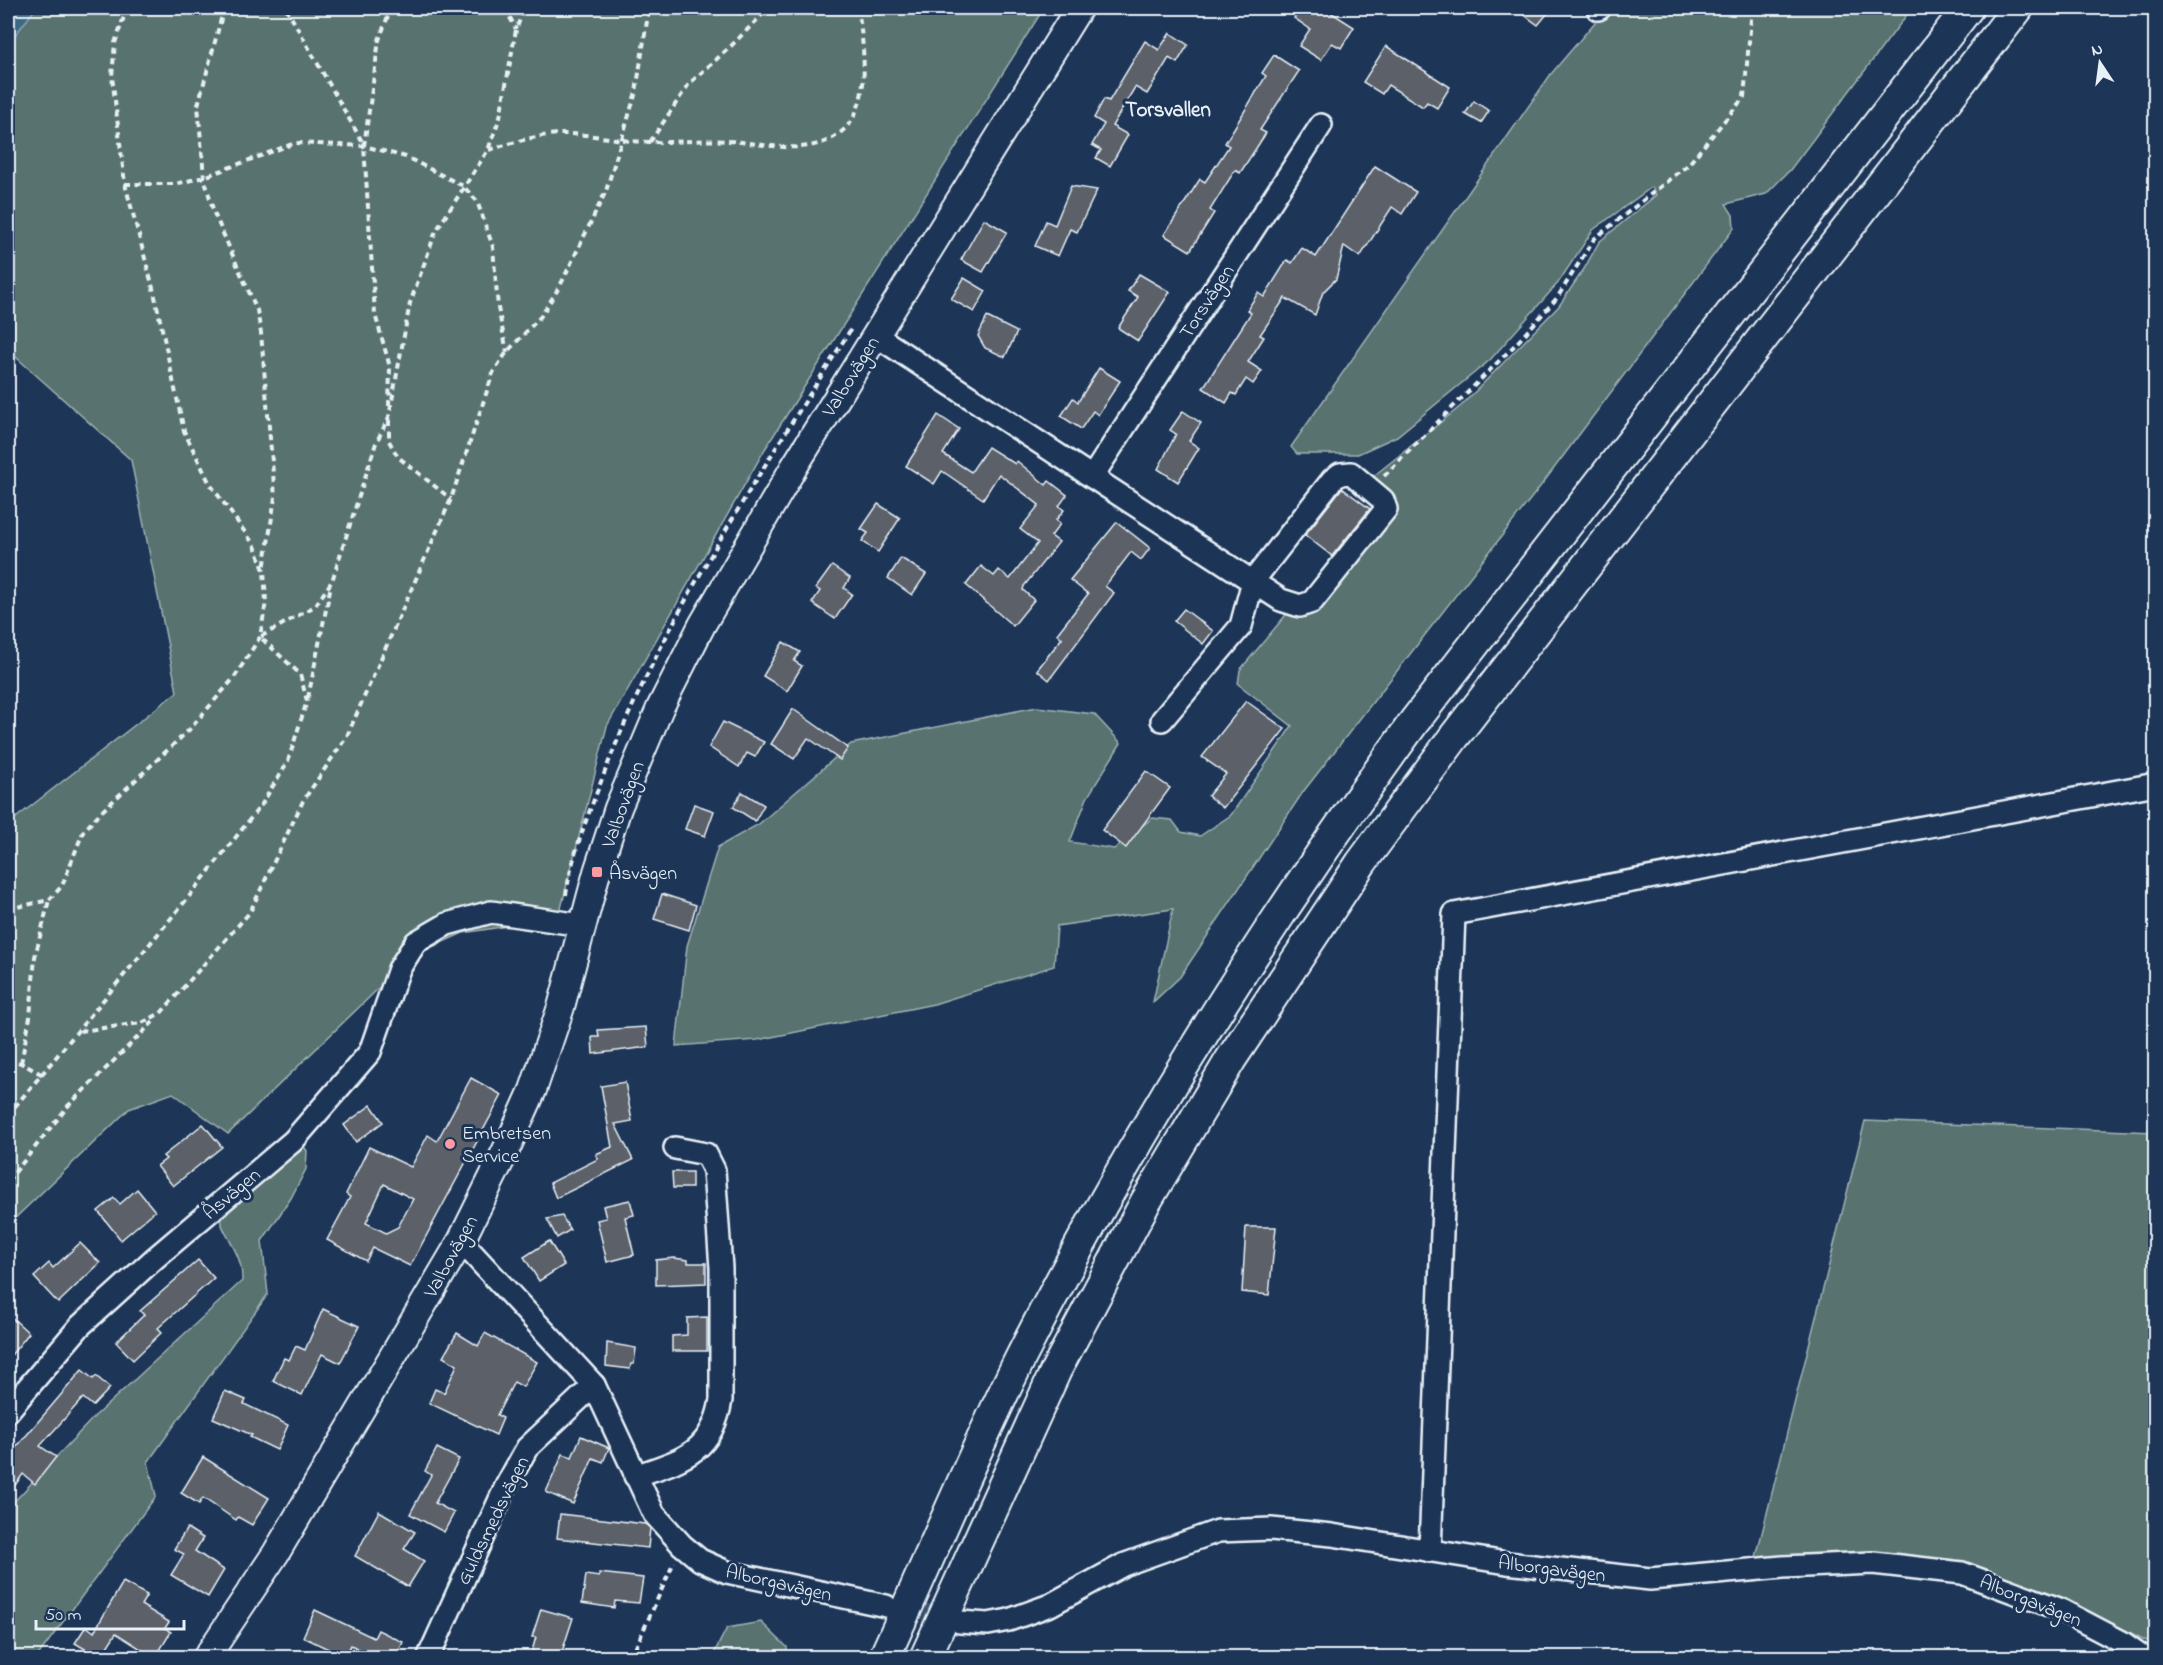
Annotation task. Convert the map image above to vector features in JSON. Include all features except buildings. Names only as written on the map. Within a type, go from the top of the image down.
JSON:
[{"type":"highway","points":[[884,1658],[1021,1358],[1112,1186],[1197,1041],[1314,861],[1414,722],[1968,8]]},
{"type":"highway","points":[[926,1658],[1056,1370],[1145,1203],[1231,1059],[1361,863],[1454,737],[2018,8]]},
{"type":"main road","name":"Valbovägen","points":[[206,1658],[276,1553],[461,1241],[533,1090],[561,1007],[582,925],[618,808],[679,669],[755,531],[1079,8]]},
{"type":"street","name":"Torsvägen","points":[[1092,477],[1321,125]]},
{"type":"street","points":[[875,335],[1253,581],[1281,600],[1300,606],[1312,602],[1386,509],[1383,500],[1351,473],[1340,474],[1332,480],[1253,581],[1241,626],[1162,720]]},
{"type":"street","points":[[1430,1551],[1454,914],[2156,784]]},
{"type":"street","name":"Åsvägen","points":[[8,1411],[80,1326],[155,1258],[293,1141],[309,1123],[370,1052],[399,969],[416,942],[447,924],[490,912],[582,925]]},
{"type":"street","points":[[634,1476],[674,1462],[694,1450],[709,1437],[718,1420],[721,1400],[721,1268],[714,1170],[706,1154],[675,1148]]},
{"type":"street","points":[[461,1241],[594,1384]]},
{"type":"street","name":"Alborgavägen","points":[[594,1384],[634,1476],[654,1514],[682,1545],[700,1560],[727,1572],[886,1606]]},
{"type":"street","name":"Guldsmedsvägen","points":[[428,1658],[497,1506],[527,1448],[594,1384]]},
{"type":"street","name":"Alborgavägen","points":[[960,1622],[988,1624],[1009,1620],[1050,1605],[1123,1565],[1218,1531],[1271,1529],[1332,1535],[1507,1563],[1650,1580],[1783,1567],[1872,1563],[1962,1573],[2059,1609],[2122,1642],[2145,1658]]},
{"type":"path","points":[[127,8],[115,43],[112,76],[125,184],[154,292],[184,431],[210,484],[255,546],[264,570]]},
{"type":"path","points":[[21,1063],[30,1017],[35,957],[49,900],[62,886],[83,832],[98,815],[189,730],[234,678],[260,637],[266,602],[264,570],[275,497],[261,333],[257,310],[214,213],[204,177],[198,105],[224,8]]},
{"type":"path","points":[[286,8],[364,146]]},
{"type":"path","points":[[391,8],[379,40],[364,146],[375,314],[390,367],[389,441],[398,457],[451,500]]},
{"type":"path","points":[[504,8],[516,30]]},
{"type":"path","points":[[8,1115],[80,1031],[262,804],[288,761],[307,701],[332,581],[375,443],[389,417],[410,303],[436,231],[488,150],[500,117],[516,30],[524,8]]},
{"type":"path","points":[[80,1031],[142,1023],[161,1013],[250,912],[303,801],[347,736],[451,500],[493,373],[507,352],[541,316],[560,286],[606,191],[636,92],[649,8]]},
{"type":"path","points":[[650,142],[689,84],[769,8]]},
{"type":"path","points":[[488,150],[542,135],[563,134],[650,142],[729,141],[790,148],[819,144],[841,132],[860,103],[865,60],[858,8]]},
{"type":"path","points":[[1371,490],[1516,344],[1557,298],[1594,239],[1688,165],[1744,97],[1752,8]]},
{"type":"path","points":[[125,184],[175,184],[204,177],[295,144],[364,146],[406,157],[463,186],[477,201],[493,247],[498,308],[507,352]]},
{"type":"path","points":[[260,637],[315,606],[332,581]]},
{"type":"path","points":[[260,637],[300,674],[307,701]]},
{"type":"path","points":[[8,909],[49,900]]},
{"type":"path","points":[[8,1181],[68,1106],[153,1022]]},
{"type":"path","points":[[8,1059],[43,1075]]},
{"type":"path","points":[[631,1658],[682,1545]]},
{"type":"green space","points":[[36,8],[1044,8],[765,449],[607,726],[556,928],[508,926],[463,933],[412,956],[228,1134],[173,1093],[129,1109],[8,1225],[8,824],[177,692],[131,460],[8,350],[8,44]]},
{"type":"green space","points":[[1607,8],[1912,8],[1790,170],[1766,194],[1726,204],[1733,215],[1734,228],[1546,479],[1303,792],[1180,977],[1153,1002],[1173,909],[1057,926],[1054,966],[934,1004],[757,1040],[676,1046],[687,946],[718,847],[759,824],[851,744],[1037,707],[1094,714],[1121,743],[1087,798],[1070,842],[1114,849],[1152,818],[1172,820],[1181,832],[1200,836],[1231,815],[1292,726],[1238,684],[1240,670],[1329,563],[1340,571],[1389,506],[1366,482],[1461,406],[1559,306],[1599,242],[1656,195],[1652,187],[1593,230],[1558,283],[1490,360],[1397,436],[1358,454],[1297,454],[1291,447],[1551,74]]},
{"type":"green space","points":[[1865,1121],[2155,1132],[2155,1645],[2113,1624],[1963,1568],[1755,1561]]},
{"type":"green space","points":[[299,1139],[307,1151],[306,1169],[291,1198],[262,1241],[268,1294],[148,1462],[156,1496],[37,1657],[8,1657],[8,1508],[95,1416],[242,1281],[236,1252],[223,1228],[217,1210]]},
{"type":"green space","points":[[761,1622],[787,1647],[787,1657],[712,1657],[727,1628]]},
{"type":"water","points":[[8,8],[36,8],[8,44]]},
{"type":"tunnel","points":[[893,1607],[957,1621]]},
{"type":"place","name":"Åsvägen","points":[[597,872]]},
{"type":"place","name":"Embretsen Service","points":[[450,1144]]},
{"type":"district","name":"Torsvallen","points":[[1168,109]]}]
